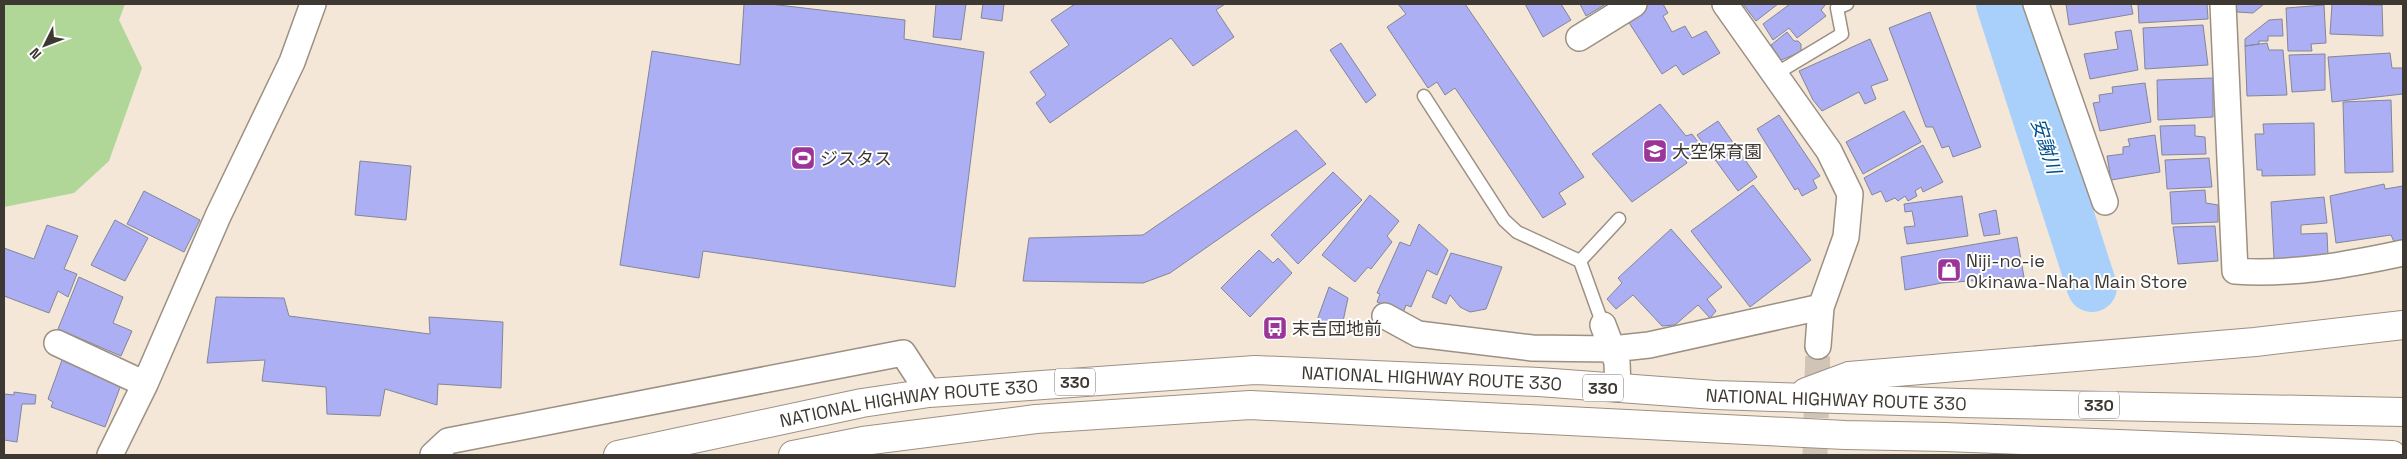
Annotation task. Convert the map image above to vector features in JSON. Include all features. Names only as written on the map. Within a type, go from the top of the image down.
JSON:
[{"type":"highway","points":[[1795,396],[1848,376],[2255,342],[2403,325]]},
{"type":"highway","name":"NATIONAL HIGHWAY ROUTE 330","points":[[618,455],[862,403],[929,393],[1255,370],[1539,382],[1618,389],[1960,404],[2403,412]]},
{"type":"highway","name":"NATIONAL HIGHWAY ROUTE 330","points":[[794,455],[863,441],[1036,419],[1250,405],[1845,435],[2392,455]]},
{"type":"highway","points":[[1845,435],[1899,455]]},
{"type":"street","points":[[110,455],[146,384],[218,216],[292,62],[313,4]]},
{"type":"street","points":[[1578,38],[1634,4]]},
{"type":"street","points":[[1725,4],[1830,151],[1850,194],[1846,237],[1821,307],[1818,346]]},
{"type":"street","points":[[2036,4],[2105,202]]},
{"type":"street","points":[[2223,4],[2235,271],[2271,274],[2314,270],[2403,253]]},
{"type":"street","points":[[1385,316],[1418,334],[1532,348],[1612,349],[1649,345],[1821,307]]},
{"type":"street","points":[[1603,325],[1617,362],[1618,389]]},
{"type":"street","points":[[57,343],[146,384]]},
{"type":"street","points":[[433,455],[448,441],[904,352],[929,393]]},
{"type":"lane","points":[[1774,75],[1842,34],[1837,8],[1847,4]]},
{"type":"lane","points":[[1424,96],[1504,220],[1517,232],[1580,260],[1603,325]]},
{"type":"lane","points":[[1580,260],[1618,219]]},
{"type":"green space","points":[[4,4],[125,4],[119,20],[142,68],[109,161],[74,193],[4,207]]},
{"type":"building","name":"ジスタス","points":[[744,4],[770,4],[905,20],[904,39],[984,52],[955,287],[703,251],[699,278],[620,265],[652,51],[740,65]]},
{"type":"building","points":[[936,4],[966,4],[961,40],[933,37]]},
{"type":"building","points":[[983,4],[1004,4],[1002,21],[981,18]]},
{"type":"building","points":[[1075,4],[1225,4],[1216,10],[1234,37],[1193,66],[1171,38],[1050,123],[1036,103],[1046,95],[1030,72],[1069,45],[1051,20]]},
{"type":"building","points":[[1398,4],[1465,4],[1584,177],[1559,193],[1566,204],[1543,218],[1455,88],[1445,95],[1437,82],[1428,88],[1387,27],[1406,14]]},
{"type":"building","points":[[1525,4],[1561,4],[1571,20],[1543,37]]},
{"type":"building","points":[[1580,4],[1606,4],[1586,16]]},
{"type":"building","points":[[1648,4],[1663,4],[1668,13],[1663,16],[1672,32],[1685,26],[1692,38],[1706,31],[1720,53],[1683,75],[1676,65],[1662,74],[1626,18]]},
{"type":"building","points":[[1743,4],[1778,4],[1756,21]]},
{"type":"building","points":[[1790,4],[1826,4],[1821,10],[1826,16],[1797,38],[1789,28],[1773,40],[1763,24]]},
{"type":"building","points":[[2066,4],[2131,4],[2133,14],[2069,25]]},
{"type":"building","points":[[2138,4],[2207,4],[2208,19],[2139,23]]},
{"type":"building","points":[[2236,4],[2264,4],[2253,13],[2237,12]]},
{"type":"building","points":[[2332,4],[2382,5],[2383,36],[2330,34]]},
{"type":"building","points":[[2324,5],[2326,43],[2311,44],[2312,51],[2288,51],[2286,8]]},
{"type":"building","points":[[1930,12],[1981,147],[1953,157],[1949,146],[1942,148],[1933,127],[1926,127],[1889,28]]},
{"type":"building","points":[[2282,19],[2283,36],[2268,36],[2268,41],[2259,41],[2259,44],[2245,46],[2245,39],[2269,20]]},
{"type":"building","points":[[2203,25],[2208,65],[2145,69],[2143,28]]},
{"type":"building","points":[[2131,30],[2138,70],[2090,79],[2084,54],[2118,49],[2115,32]]},
{"type":"building","points":[[1787,32],[1794,41],[1798,41],[1801,44],[1801,52],[1781,60],[1771,45]]},
{"type":"building","points":[[1870,39],[1888,80],[1871,86],[1876,99],[1865,104],[1859,92],[1822,111],[1813,100],[1799,71]]},
{"type":"building","points":[[1341,43],[1376,95],[1366,103],[1330,50]]},
{"type":"building","points":[[2267,43],[2269,50],[2283,50],[2287,95],[2247,96],[2245,46]]},
{"type":"building","points":[[2390,53],[2392,68],[2403,68],[2403,94],[2332,102],[2328,57]]},
{"type":"building","points":[[2325,54],[2325,90],[2292,92],[2289,55]]},
{"type":"building","points":[[2213,78],[2213,117],[2158,120],[2157,80]]},
{"type":"building","points":[[2145,83],[2151,122],[2100,131],[2093,103],[2100,102],[2099,95],[2113,93],[2112,87]]},
{"type":"building","points":[[2391,100],[2393,172],[2345,173],[2343,102]]},
{"type":"building","points":[[1660,104],[1686,136],[1692,134],[1701,146],[1685,159],[1687,163],[1632,202],[1592,154]]},
{"type":"building","points":[[1904,111],[1921,142],[1863,174],[1846,142]]},
{"type":"building","points":[[1779,115],[1820,176],[1813,180],[1817,188],[1802,196],[1798,188],[1795,190],[1757,129]]},
{"type":"building","points":[[1718,121],[1757,177],[1738,191],[1697,135]]},
{"type":"building","points":[[2314,123],[2315,175],[2262,176],[2262,170],[2257,170],[2255,134],[2264,134],[2263,124]]},
{"type":"building","points":[[2195,125],[2195,136],[2205,137],[2206,154],[2162,155],[2160,126]]},
{"type":"building","points":[[1296,130],[1326,164],[1170,273],[1143,283],[1023,281],[1029,238],[1143,235]]},
{"type":"building","points":[[2155,135],[2160,172],[2111,180],[2107,156],[2123,154],[2123,147],[2130,146],[2128,139]]},
{"type":"building","points":[[1923,145],[1943,182],[1923,192],[1921,187],[1915,191],[1917,196],[1908,201],[1905,196],[1898,201],[1895,198],[1886,202],[1881,191],[1872,195],[1864,178]]},
{"type":"building","points":[[2209,158],[2212,187],[2167,189],[2165,160]]},
{"type":"building","points":[[360,161],[411,166],[406,220],[355,215]]},
{"type":"building","points":[[1333,172],[1362,200],[1298,264],[1271,235]]},
{"type":"building","points":[[2384,184],[2385,189],[2403,186],[2403,242],[2395,244],[2391,235],[2336,243],[2330,196]]},
{"type":"building","points":[[1753,185],[1811,260],[1750,307],[1691,231]]},
{"type":"building","points":[[2205,190],[2206,203],[2218,205],[2218,222],[2172,224],[2170,192]]},
{"type":"building","points":[[144,191],[200,220],[184,252],[127,224]]},
{"type":"building","points":[[1370,195],[1399,221],[1387,236],[1392,242],[1371,269],[1368,267],[1355,282],[1322,255]]},
{"type":"building","points":[[1962,196],[1968,236],[1907,244],[1904,227],[1915,226],[1912,211],[1905,212],[1904,204]]},
{"type":"building","points":[[2324,197],[2327,223],[2301,225],[2301,234],[2327,233],[2328,256],[2274,259],[2271,202]]},
{"type":"building","points":[[1996,210],[2000,234],[1984,236],[1979,214]]},
{"type":"building","points":[[115,220],[148,238],[125,281],[91,265]]},
{"type":"building","points":[[1419,224],[1448,250],[1437,275],[1427,270],[1411,307],[1406,305],[1403,313],[1377,302],[1380,294],[1377,293],[1400,242],[1410,246]]},
{"type":"building","points":[[47,225],[78,236],[64,269],[77,274],[68,297],[58,291],[49,313],[4,296],[4,248],[34,259]]},
{"type":"building","points":[[2215,226],[2218,261],[2178,264],[2173,227]]},
{"type":"building","points":[[1671,229],[1722,287],[1707,299],[1716,311],[1710,318],[1698,305],[1675,325],[1662,326],[1633,295],[1616,309],[1607,299],[1622,283],[1618,278]]},
{"type":"building","points":[[2017,237],[2024,277],[1942,283],[1905,290],[1901,257]]},
{"type":"building","points":[[1259,250],[1273,263],[1278,258],[1292,273],[1250,317],[1221,288]]},
{"type":"building","points":[[1451,253],[1502,267],[1486,309],[1470,312],[1460,307],[1450,295],[1446,304],[1432,297]]},
{"type":"building","points":[[79,277],[123,297],[113,323],[132,331],[121,356],[58,329]]},
{"type":"building","points":[[1329,287],[1348,298],[1342,326],[1316,323]]},
{"type":"building","points":[[216,297],[284,298],[289,316],[430,334],[429,317],[503,322],[501,388],[438,384],[437,405],[385,389],[380,416],[327,414],[326,387],[262,381],[265,360],[207,363]]},
{"type":"building","points":[[62,360],[121,385],[105,427],[51,407],[53,402],[48,399]]},
{"type":"building","points":[[14,392],[36,395],[35,404],[22,404],[17,442],[4,440],[4,396],[5,394],[14,395]]},
{"type":"waterway","name":"安謝川","points":[[2001,4],[2092,287]]},
{"type":"tunnel","points":[[1815,455],[1818,346]]},
{"type":"place","name":"大空保育園","points":[[1655,151]]},
{"type":"place","name":"ジスタス","points":[[803,158]]},
{"type":"place","name":"Niji-no-ie Okinawa-Naha Main Store","points":[[1949,270]]},
{"type":"place","name":"末吉団地前","points":[[1275,328]]}]
